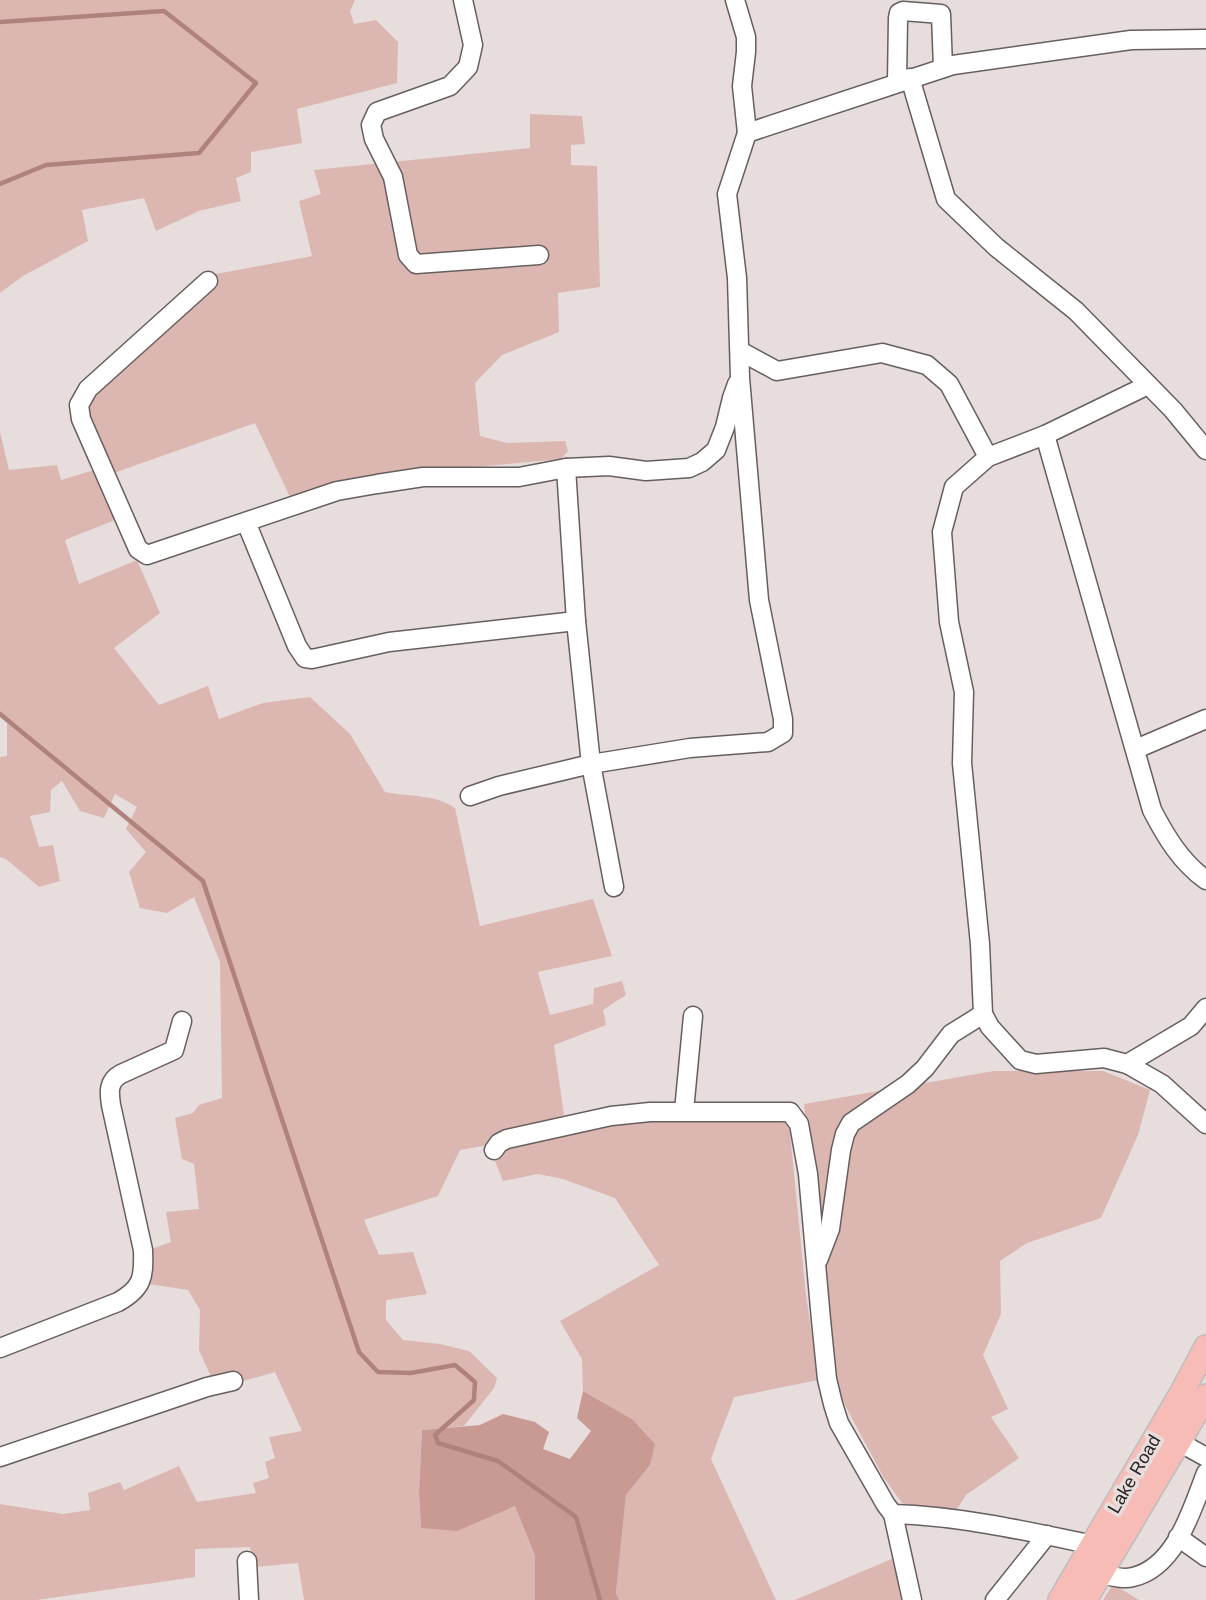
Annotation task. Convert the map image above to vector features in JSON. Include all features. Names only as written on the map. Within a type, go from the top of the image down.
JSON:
[{"type":"main road","name":"Lake Road","points":[[1060,1600],[1206,1347]]},
{"type":"main road","name":"Lake Road","points":[[1085,1600],[1179,1442],[1202,1409]]},
{"type":"street","points":[[463,0],[473,45],[468,67],[450,86],[377,112],[371,125],[374,139],[393,177],[408,255],[416,264],[539,256]]},
{"type":"street","points":[[470,796],[499,786],[591,764],[691,748],[768,742],[783,733],[783,719],[759,600],[740,378],[737,278],[727,194],[747,133],[742,86],[746,37],[735,0]]},
{"type":"street","points":[[943,68],[941,13],[899,13],[904,80],[946,199],[996,247],[1076,311],[1173,410],[1206,450]]},
{"type":"street","points":[[747,133],[943,68],[1131,40],[1206,39]]},
{"type":"street","points":[[208,281],[88,389],[79,405],[81,419],[138,549],[147,555],[337,491],[377,484],[423,477],[519,477],[566,468],[609,466],[646,471],[689,468],[702,463],[716,450],[740,378]]},
{"type":"street","points":[[740,351],[777,371],[882,353],[927,365],[949,384],[988,457]]},
{"type":"street","points":[[1148,385],[1045,435],[988,457],[954,487],[943,532],[949,622],[964,692],[961,741],[964,794],[980,944],[983,1014],[1008,1048],[1026,1063],[1104,1058],[1127,1064],[1162,1084],[1206,1124]]},
{"type":"street","points":[[1045,435],[1136,749],[1146,793],[1161,828],[1180,856],[1206,880]]},
{"type":"street","points":[[566,468],[576,621],[591,764],[614,887]]},
{"type":"street","points":[[247,522],[297,646],[305,658],[312,659],[390,642],[576,621]]},
{"type":"street","points":[[1136,749],[1206,719]]},
{"type":"street","points":[[1127,1064],[1191,1026],[1206,1008]]},
{"type":"street","points":[[816,1264],[830,1229],[841,1150],[845,1133],[851,1123],[908,1084],[925,1068],[951,1034],[983,1014]]},
{"type":"street","points":[[684,1111],[693,1016]]},
{"type":"street","points":[[0,1348],[118,1302],[131,1295],[138,1287],[143,1272],[143,1250],[111,1105],[110,1086],[121,1074],[174,1050],[182,1021]]},
{"type":"street","points":[[494,1150],[499,1143],[507,1139],[611,1116],[684,1111],[785,1111],[794,1115],[799,1124],[808,1174],[827,1378],[833,1404],[839,1423],[859,1460],[893,1514],[912,1600]]},
{"type":"street","points":[[0,1457],[233,1381]]},
{"type":"street","points":[[1179,1442],[1206,1457]]},
{"type":"street","points":[[1101,1574],[1131,1578],[1144,1574],[1165,1559],[1178,1537],[1206,1473]]},
{"type":"street","points":[[893,1514],[917,1515],[1047,1535],[1093,1545]]},
{"type":"street","points":[[995,1600],[1047,1535]]},
{"type":"street","points":[[1178,1537],[1206,1557]]},
{"type":"street","points":[[247,1561],[249,1600]]},
{"type":"shaded area","points":[[0,0],[355,0],[350,11],[354,24],[376,20],[398,42],[397,83],[297,109],[302,143],[251,152],[251,172],[236,178],[241,201],[199,211],[156,231],[144,198],[82,210],[88,241],[23,276],[0,293]]},
{"type":"shaded area","points":[[530,114],[582,116],[585,144],[571,145],[571,165],[597,166],[600,287],[558,293],[559,332],[502,355],[475,383],[480,436],[507,443],[565,441],[568,451],[561,459],[389,475],[290,497],[255,423],[111,474],[84,411],[89,393],[216,274],[312,256],[299,201],[321,194],[314,170],[530,148]]},
{"type":"shaded area","points":[[0,432],[9,470],[57,465],[61,480],[91,471],[100,473],[115,520],[65,540],[79,584],[137,560],[160,613],[114,648],[159,705],[208,686],[219,719],[263,703],[310,697],[350,734],[385,792],[439,800],[455,808],[480,926],[593,899],[612,956],[538,972],[550,1015],[593,1004],[594,988],[622,981],[626,995],[603,1010],[606,1025],[554,1045],[564,1115],[488,1145],[460,1150],[438,1196],[364,1220],[379,1255],[413,1252],[427,1294],[386,1300],[386,1320],[403,1340],[440,1344],[469,1351],[497,1378],[494,1388],[464,1426],[422,1430],[419,1493],[421,1528],[493,1515],[515,1506],[535,1556],[535,1600],[304,1600],[298,1563],[254,1567],[250,1547],[195,1549],[195,1577],[37,1600],[0,1600],[0,1504],[63,1514],[90,1510],[88,1493],[120,1482],[124,1490],[179,1466],[197,1502],[256,1493],[253,1483],[269,1478],[265,1462],[275,1458],[269,1437],[302,1431],[275,1372],[236,1383],[212,1379],[199,1350],[200,1310],[188,1290],[149,1284],[149,1250],[171,1242],[166,1212],[199,1209],[194,1164],[182,1159],[175,1118],[193,1113],[199,1105],[222,1098],[220,962],[194,897],[167,913],[140,908],[129,872],[146,852],[126,829],[137,807],[115,794],[104,818],[80,811],[62,781],[51,790],[50,812],[30,816],[39,847],[53,845],[60,881],[39,887],[0,857],[0,757],[7,756],[7,718],[0,715]]},
{"type":"shaded area","points":[[994,1071],[1103,1071],[1150,1090],[1138,1135],[1101,1218],[1027,1243],[1000,1261],[1001,1314],[983,1355],[1008,1409],[991,1417],[1019,1458],[966,1495],[953,1515],[925,1511],[902,1503],[884,1478],[839,1394],[830,1366],[804,1104]]},
{"type":"shaded area","points":[[706,1118],[789,1123],[806,1295],[818,1380],[734,1397],[711,1459],[776,1600],[619,1600],[616,1593],[626,1495],[650,1465],[632,1419],[583,1391],[582,1359],[560,1321],[659,1265],[615,1198],[563,1179],[538,1174],[503,1181],[493,1156],[558,1131],[615,1122]]},
{"type":"shaded area","points":[[583,1391],[632,1419],[655,1444],[650,1465],[626,1495],[616,1593],[619,1600],[535,1600],[535,1556],[515,1506],[457,1531],[421,1528],[419,1493],[422,1430],[480,1425],[503,1414],[535,1422],[549,1432],[543,1449],[570,1459],[591,1431],[577,1418]]},
{"type":"shaded area","points":[[894,1558],[901,1600],[795,1600]]},
{"type":"shaded area","points":[[1113,1584],[1139,1600],[1103,1600]]},
{"type":"waterway","points":[[0,22],[164,11],[256,83],[199,153],[46,165],[0,184]]},
{"type":"waterway","points":[[0,714],[203,881],[359,1352],[378,1372],[411,1373],[455,1365],[475,1382],[474,1400],[435,1435],[438,1443],[498,1461],[576,1517],[600,1600]]}]
